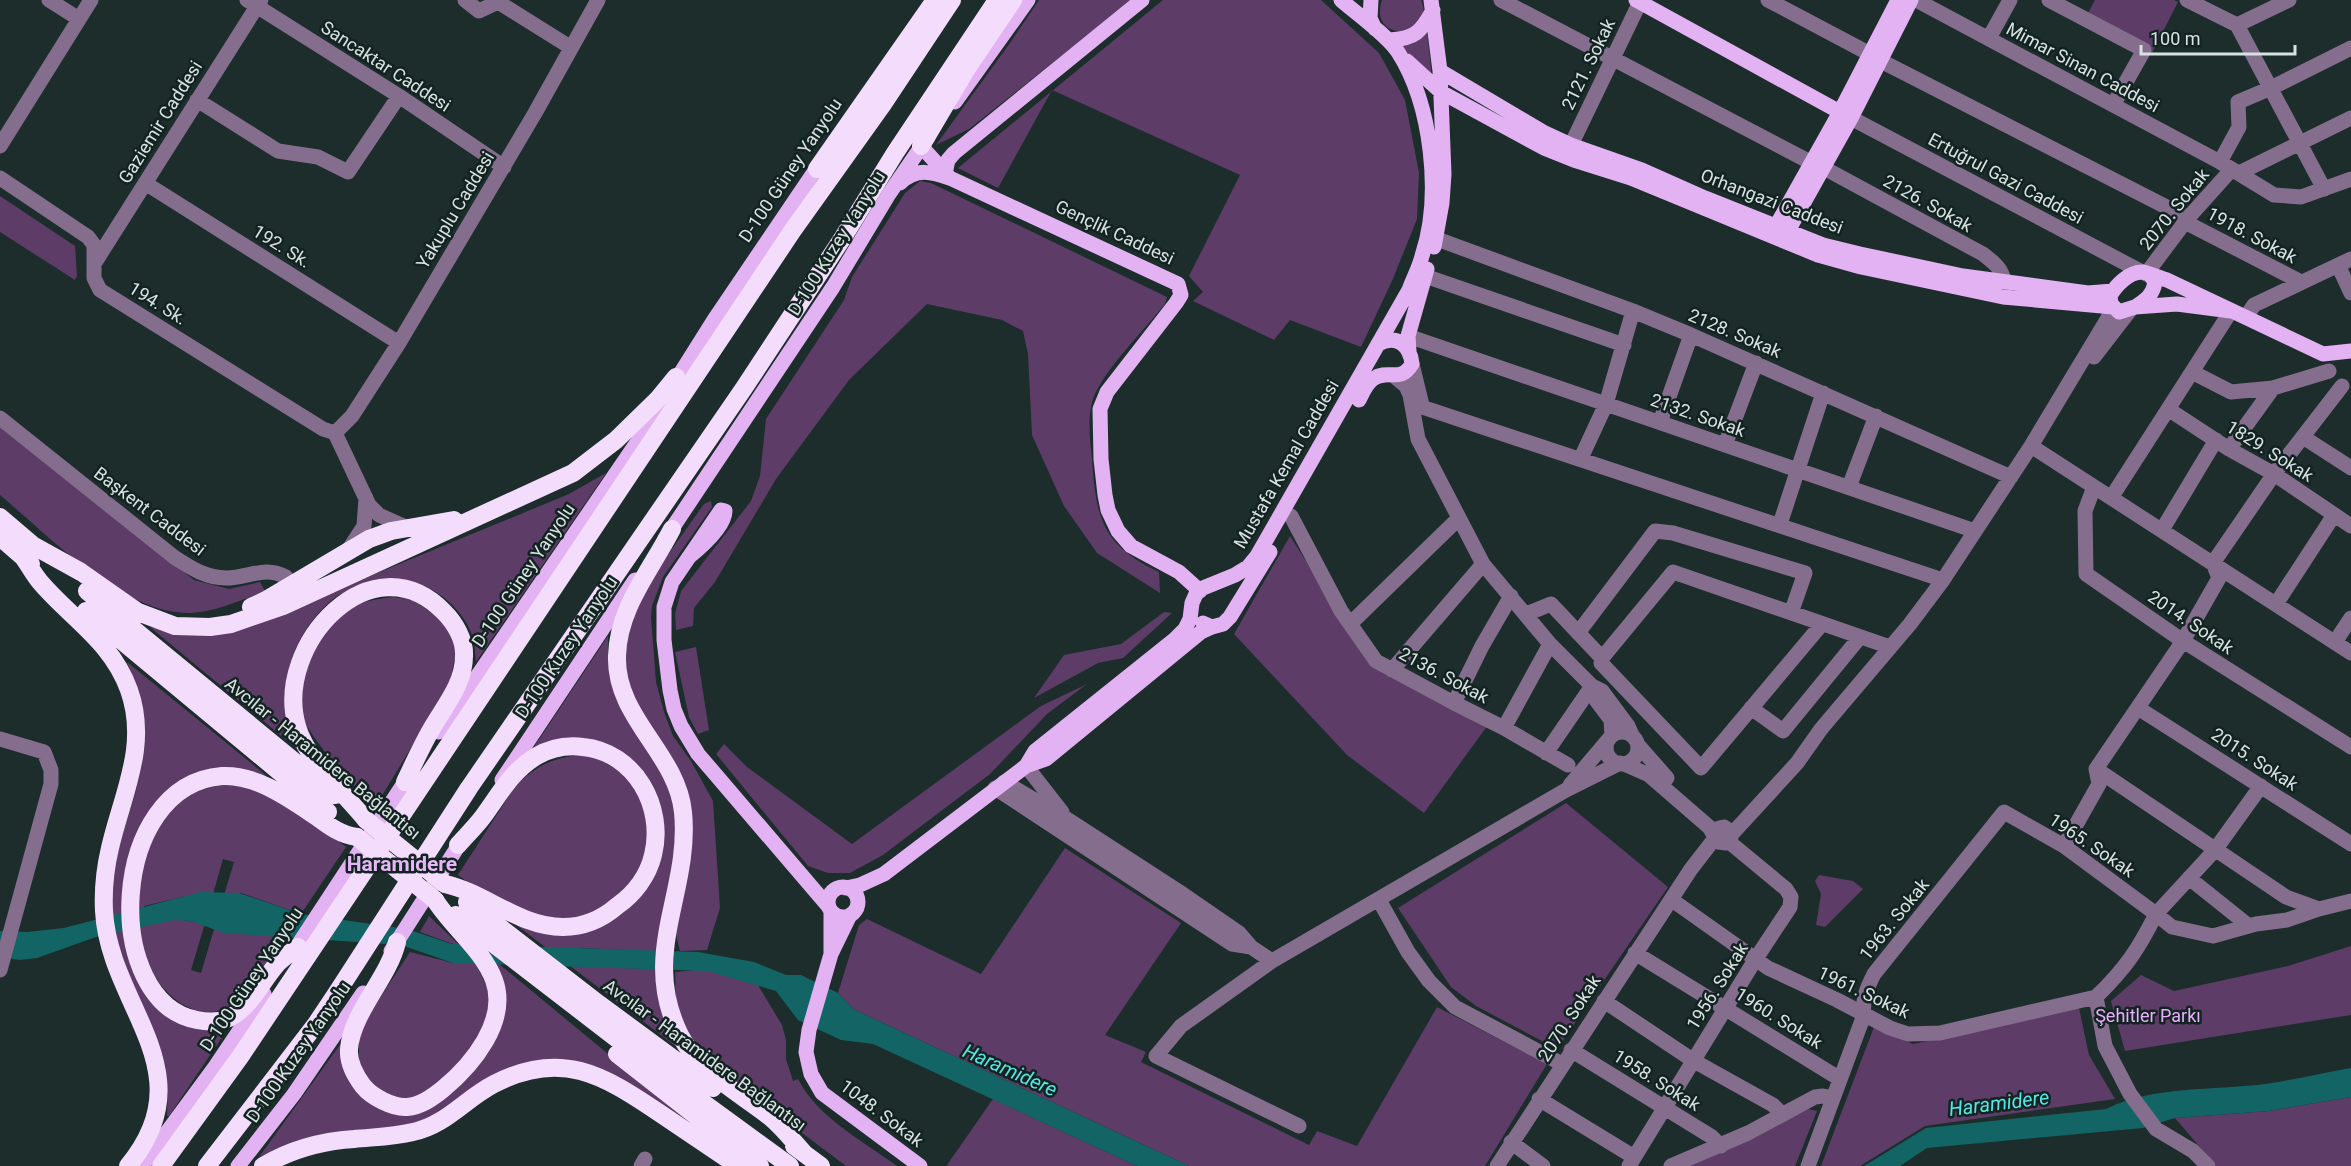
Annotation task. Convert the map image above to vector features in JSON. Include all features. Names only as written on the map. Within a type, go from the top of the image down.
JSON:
[{"type":"highway","points":[[817,170],[935,0]]},
{"type":"highway","points":[[161,1166],[285,990],[793,230],[883,104],[951,0]]},
{"type":"highway","points":[[207,1166],[338,992],[476,778],[744,388],[842,239],[895,153],[997,0]]},
{"type":"highway","points":[[921,147],[966,70],[1013,0]]},
{"type":"highway","points":[[0,537],[81,572],[138,612],[175,626],[210,627],[231,624],[283,606],[573,473],[600,454],[658,399],[676,377]]},
{"type":"highway","points":[[175,626],[238,612],[266,600],[369,539],[408,528],[470,516],[519,498]]},
{"type":"highway","points":[[0,517],[29,551],[40,582],[88,627],[114,658],[123,674],[134,708],[137,730],[136,749],[128,790],[110,847],[106,868],[104,912],[118,970],[153,1049],[158,1072],[158,1108],[153,1126],[128,1166]]},
{"type":"highway","points":[[672,529],[656,562],[627,608],[620,629],[617,654],[618,677],[624,696],[635,719],[669,768],[683,810],[684,829],[680,866],[664,947],[666,999],[677,1028],[691,1053],[720,1081],[782,1128],[804,1154]]},
{"type":"highway","name":"Avcılar - Haramidere Bağlantısı","points":[[29,551],[167,658],[445,884],[599,1004],[821,1166]]},
{"type":"highway","name":"Avcılar - Haramidere Bağlantısı","points":[[29,551],[357,837],[530,973],[790,1166]]},
{"type":"highway","points":[[366,820],[303,741],[293,710],[300,663],[314,632],[335,609],[356,595],[370,590],[391,588],[429,599],[450,618],[460,636],[465,653],[464,669],[454,692],[427,737],[405,782]]},
{"type":"highway","points":[[445,884],[455,886],[496,907],[543,925],[564,927],[583,924],[598,919],[617,907],[635,890],[644,877],[653,854],[654,815],[644,786],[625,764],[613,756],[589,747],[564,747],[537,755],[516,771],[481,819],[458,845]]},
{"type":"highway","points":[[298,946],[278,963],[247,1003],[228,1018],[216,1021],[188,1018],[166,1004],[153,989],[140,965],[132,925],[134,868],[138,851],[150,822],[171,798],[186,789],[212,778],[231,776],[266,787],[294,802],[334,829],[347,836],[357,837]]},
{"type":"highway","points":[[398,942],[394,957],[353,1032],[349,1050],[354,1073],[367,1090],[396,1106],[406,1107],[418,1105],[429,1099],[464,1070],[486,1040],[497,1006],[497,992],[488,968],[435,900]]},
{"type":"highway","points":[[530,973],[605,1045],[760,1166]]},
{"type":"highway","points":[[263,1166],[281,1156],[311,1146],[351,1139],[395,1136],[433,1126],[493,1084],[524,1072],[555,1067],[580,1070],[616,1083],[738,1166]]},
{"type":"main road","name":"D-100 Güney Yanyolu","points":[[141,1166],[214,1068],[298,946],[405,782],[636,444],[676,377],[778,224],[817,170],[926,0]]},
{"type":"main road","name":"D-100 Kuzey Yanyolu","points":[[238,1166],[317,1062],[398,942],[458,845],[619,603],[672,529],[832,287],[921,147],[1028,0]]},
{"type":"main road","points":[[949,177],[948,160],[954,153],[1142,0]]},
{"type":"main road","points":[[1341,0],[1394,46],[1441,92],[1544,148],[1631,178],[1778,234],[1818,255],[1861,267],[2003,297],[2114,307]]},
{"type":"main road","points":[[1371,0],[1370,18],[1376,30]]},
{"type":"main road","points":[[1778,234],[1846,115],[1875,57],[1898,0]]},
{"type":"main road","points":[[1875,57],[1911,0]]},
{"type":"main road","name":"Ertuğrul Gazi Caddesi","points":[[1639,1],[1846,115]]},
{"type":"main road","points":[[1394,46],[1418,32],[1432,5]]},
{"type":"main road","points":[[1410,350],[1399,341],[1393,340],[1377,346],[1377,365],[1391,375],[1406,372],[1425,276],[1437,239],[1444,174],[1440,71],[1432,5]]},
{"type":"main road","name":"Mustafa Kemal Caddesi","points":[[1205,588],[1248,567],[1257,556],[1409,290],[1423,255],[1431,210],[1431,157],[1424,113],[1394,46]]},
{"type":"main road","name":"Orhangazi Caddesi","points":[[1440,71],[1543,132],[1571,145],[1642,170],[1778,234],[1963,276],[2088,293],[2113,291]]},
{"type":"main road","points":[[921,147],[949,177]]},
{"type":"main road","points":[[890,194],[902,181],[918,172],[928,171],[949,177]]},
{"type":"main road","name":"Gençlik Caddesi","points":[[949,177],[1171,280],[1180,289],[1181,295],[1166,318],[1107,392],[1100,409],[1105,495],[1108,510],[1123,538],[1141,552],[1205,588]]},
{"type":"main road","points":[[2133,308],[2150,297],[2154,291],[2155,282],[2147,274]]},
{"type":"main road","points":[[2239,314],[2177,304],[2133,308],[2119,312],[2110,301],[2113,291],[2126,278],[2147,274],[2167,280],[2239,314],[2323,354],[2351,351]]},
{"type":"main road","name":"Mustafa Kemal Caddesi","points":[[1232,612],[1291,516],[1367,384],[1380,375],[1391,375]]},
{"type":"main road","points":[[689,557],[672,582],[664,607],[663,632],[670,690],[681,726],[699,754],[830,909],[842,917],[854,911],[884,874]]},
{"type":"main road","points":[[830,909],[830,896],[836,889],[860,885],[884,874],[1026,766],[1046,759],[1202,632],[1223,624],[1232,612],[1233,605],[1228,593],[1223,589],[1205,588],[1194,597],[1185,628],[1175,639],[1035,751],[1026,766]]},
{"type":"main road","points":[[1192,609],[1199,620],[1212,627]]},
{"type":"main road","points":[[797,868],[827,884],[854,892],[854,911]]},
{"type":"main road","name":"1048. Sokak","points":[[830,909],[831,954]]},
{"type":"main road","name":"1048. Sokak","points":[[854,911],[831,954],[807,1042],[806,1052],[811,1074],[822,1093],[920,1166]]},
{"type":"street","points":[[49,0],[79,19]]},
{"type":"street","points":[[0,146],[91,0]]},
{"type":"street","points":[[465,0],[480,11],[498,1],[570,47]]},
{"type":"street","name":"Yakuplu Caddesi","points":[[335,433],[352,416],[399,343],[504,167],[598,0]]},
{"type":"street","name":"2126. Sokak","points":[[1501,0],[1983,254],[1995,263],[2003,274],[2004,281]]},
{"type":"street","name":"1918. Sokak","points":[[1768,0],[2301,282]]},
{"type":"street","name":"Mimar Sinan Caddesi","points":[[1916,0],[2235,168],[2274,195],[2301,197],[2351,179]]},
{"type":"street","points":[[1989,38],[2010,0]]},
{"type":"street","points":[[2049,0],[2144,50],[2113,105]]},
{"type":"street","points":[[2187,0],[2237,25],[2324,189]]},
{"type":"street","points":[[2237,25],[2289,0]]},
{"type":"street","name":"2121. Sokak","points":[[1571,145],[1639,1]]},
{"type":"street","name":"Sancaktar Caddesi","points":[[255,2],[504,167]]},
{"type":"street","name":"Gaziemir Caddesi","points":[[93,265],[197,100],[255,2]]},
{"type":"street","points":[[2351,48],[2238,102],[2239,127],[2235,168],[2301,143],[2351,118]]},
{"type":"street","points":[[197,100],[278,151],[318,157],[348,172],[399,96]]},
{"type":"street","name":"Ertuğrul Gazi Caddesi","points":[[1846,115],[2147,274]]},
{"type":"street","name":"2070. Sokak","points":[[2147,274],[2187,220],[2235,168]]},
{"type":"street","name":"194. Sk.","points":[[0,178],[88,237],[94,245],[94,278],[100,290],[323,429],[335,433]]},
{"type":"street","name":"192. Sk.","points":[[145,183],[399,343]]},
{"type":"street","name":"2128. Sokak","points":[[1437,239],[1633,311],[1691,335],[2011,477]]},
{"type":"street","points":[[2111,498],[2192,372],[2239,314],[2345,262],[2351,293]]},
{"type":"street","points":[[1425,276],[1624,345]]},
{"type":"street","points":[[2031,446],[2114,307]]},
{"type":"street","points":[[2031,446],[2133,308]]},
{"type":"street","points":[[1581,458],[1606,404],[1633,311]]},
{"type":"street","points":[[1660,422],[1691,335]]},
{"type":"street","points":[[1410,350],[1427,436],[1425,453]]},
{"type":"street","name":"2132. Sokak","points":[[1410,350],[1606,404],[1975,531]]},
{"type":"street","points":[[2213,564],[2274,474],[2303,437],[2347,389],[2329,372],[2323,354]]},
{"type":"street","points":[[1725,444],[1756,363]]},
{"type":"street","points":[[2192,372],[2231,392],[2273,388],[2329,372]]},
{"type":"street","points":[[1299,1126],[1156,1056],[1182,1026],[1272,961],[1566,790],[1634,759],[1638,749],[1628,726],[1602,691],[1592,686],[1550,644],[1482,564],[1418,439],[1410,395],[1406,386],[1391,375]]},
{"type":"street","points":[[2162,530],[2222,445],[2273,388]]},
{"type":"street","points":[[1780,524],[1823,393]]},
{"type":"street","points":[[1422,407],[1943,580]]},
{"type":"street","name":"1829. Sokak","points":[[2168,409],[2222,445],[2274,474],[2351,525]]},
{"type":"street","points":[[1850,487],[1876,416]]},
{"type":"street","name":"Başkent Caddesi","points":[[0,418],[174,557],[205,576],[240,577],[270,570],[286,577],[290,586]]},
{"type":"street","points":[[335,433],[369,506],[379,515],[408,528]]},
{"type":"street","points":[[2303,437],[2351,468]]},
{"type":"street","points":[[2031,446],[2351,653]]},
{"type":"street","name":"2070. Sokak","points":[[1497,1166],[1635,953],[1675,897],[1691,869],[1722,835],[1797,763],[1821,729],[1943,580],[2031,446]]},
{"type":"street","name":"2014. Sokak","points":[[2094,487],[2085,511],[2086,574],[2183,641],[2351,747]]},
{"type":"street","points":[[349,549],[364,526],[366,498]]},
{"type":"street","points":[[2276,604],[2334,515]]},
{"type":"street","name":"2136. Sokak","points":[[1291,516],[1350,624],[1376,661],[1504,728],[1568,765]]},
{"type":"street","points":[[1350,624],[1458,519]]},
{"type":"street","points":[[1578,633],[1655,531],[1673,532],[1805,573],[1791,613]]},
{"type":"street","points":[[1392,670],[1482,564]]},
{"type":"street","points":[[2064,846],[2099,784],[2096,769],[2183,641],[2219,578],[2213,564]]},
{"type":"street","points":[[1822,624],[1701,768],[1601,663],[1602,658],[1673,572],[1890,647]]},
{"type":"street","points":[[1454,703],[1482,646],[1511,596]]},
{"type":"street","points":[[1526,614],[1551,604],[1602,658]]},
{"type":"street","points":[[2335,642],[2351,618]]},
{"type":"street","points":[[1751,708],[1783,731],[1860,637]]},
{"type":"street","points":[[1504,728],[1550,644]]},
{"type":"street","points":[[1592,686],[1594,697],[1611,722],[1607,754],[1614,761],[1648,773],[1722,835]]},
{"type":"street","points":[[1546,753],[1592,686]]},
{"type":"street","name":"2015. Sokak","points":[[2138,708],[2351,844]]},
{"type":"street","points":[[1566,790],[1610,737],[1622,731],[1635,740],[1659,771],[1722,835]]},
{"type":"street","points":[[0,739],[44,752],[51,770],[51,784],[6,922],[0,970]]},
{"type":"street","points":[[1026,766],[1067,819]]},
{"type":"street","points":[[2096,769],[2286,897],[2319,909]]},
{"type":"street","points":[[1000,785],[1067,819],[1239,933],[1251,947],[1272,961]]},
{"type":"street","points":[[1000,785],[1232,944],[1251,947]]},
{"type":"street","points":[[2208,1166],[2193,1151],[2156,1129],[2120,1078],[2105,1046],[2096,998],[2121,973],[2142,943],[2156,914],[2216,850],[2261,786]]},
{"type":"street","name":"1965. Sokak","points":[[2004,812],[2064,846],[2172,927],[2213,936],[2249,926],[2287,920],[2319,909],[2351,902]]},
{"type":"street","name":"1963. Sokak","points":[[1808,1166],[1864,1015],[1866,990],[1875,974],[2004,812]]},
{"type":"street","name":"1956. Sokak","points":[[1631,1162],[1790,907],[1791,897],[1786,889],[1722,835]]},
{"type":"street","points":[[2189,878],[2249,926]]},
{"type":"street","name":"1961. Sokak","points":[[1675,897],[1755,960],[1864,1015],[1908,1034],[1940,1033],[2096,998]]},
{"type":"street","points":[[1379,900],[1408,952],[1429,981],[1455,1007],[1562,1064]]},
{"type":"street","name":"1960. Sokak","points":[[1635,953],[1840,1079]]},
{"type":"street","points":[[1604,1001],[1694,1061],[1773,1106],[1782,1114]]},
{"type":"street","name":"1958. Sokak","points":[[1572,1050],[1712,1137],[1721,1146]]},
{"type":"street","points":[[1671,1166],[1721,1146],[1815,1097],[1833,1098]]},
{"type":"street","points":[[1539,1099],[1631,1162]]},
{"type":"street","points":[[1511,1142],[1543,1166]]},
{"type":"green space","points":[[1039,0],[1132,0],[969,129],[936,145],[1010,43]]},
{"type":"green space","points":[[1163,0],[1321,0],[1379,53],[1405,100],[1419,173],[1417,219],[1392,281],[1361,347],[1290,320],[1274,340],[1193,301],[1203,292],[1189,276],[1240,175],[1053,90]]},
{"type":"green space","points":[[1382,0],[1421,0],[1424,13],[1420,22],[1412,29],[1392,30],[1384,24],[1380,14]]},
{"type":"green space","points":[[2095,0],[2174,0],[2178,2],[2152,53],[2087,15]]},
{"type":"green space","points":[[1427,31],[1432,78],[1400,46],[1419,40]]},
{"type":"green space","points":[[1051,92],[998,188],[958,168]]},
{"type":"green space","points":[[920,181],[931,183],[1167,297],[1165,304],[1115,363],[1098,388],[1091,406],[1090,421],[1090,444],[1100,514],[1114,540],[1125,551],[1159,572],[1160,593],[1097,553],[1064,506],[1032,435],[1028,354],[1023,331],[1002,320],[927,304],[849,380],[776,479],[715,582],[694,608],[693,626],[676,630],[675,614],[681,591],[751,501],[760,476],[766,419],[844,300],[852,277],[905,193]]},
{"type":"green space","points":[[0,196],[75,246],[77,276],[75,280],[0,232]]},
{"type":"green space","points":[[0,425],[194,580],[229,589],[260,582],[265,591],[219,608],[191,613],[166,610],[140,601],[114,587],[64,551],[0,495]]},
{"type":"green space","points":[[606,473],[476,662],[473,638],[464,619],[456,609],[432,589],[412,581],[393,579],[353,589],[332,600],[305,631],[289,669],[286,682],[286,709],[297,749],[150,627],[178,633],[247,627],[569,494]]},
{"type":"green space","points":[[711,501],[712,507],[663,577],[652,606],[651,617],[656,682],[664,712],[673,736],[691,761],[713,801],[720,908],[707,950],[680,951],[675,931],[690,865],[692,811],[683,779],[634,702],[627,679],[624,637],[645,587],[704,504]]},
{"type":"green space","points":[[1290,536],[1373,665],[1488,725],[1424,813],[1347,755],[1234,634]]},
{"type":"green space","points":[[393,597],[414,600],[448,625],[456,651],[450,684],[375,807],[334,763],[307,726],[301,704],[302,688],[312,655],[320,640],[341,615],[363,603]]},
{"type":"green space","points":[[1164,612],[1172,613],[1123,658],[1098,663],[1034,698],[1064,655],[1121,644]]},
{"type":"green space","points":[[608,636],[608,659],[671,790],[678,833],[668,898],[678,1048],[515,924],[587,932],[660,854],[626,755],[530,753]],"holes":[[[581,948],[648,951],[648,969],[581,966]]]},
{"type":"green space","points":[[696,647],[709,730],[698,734],[689,717],[675,652]]},
{"type":"green space","points":[[127,662],[267,776],[237,770],[164,796],[124,903],[162,1010],[183,1025],[208,1029],[208,1032],[225,1033],[169,1116],[167,1116],[167,1081],[163,1058],[127,973],[112,920],[113,872],[139,780],[145,733],[142,706]]},
{"type":"green space","points":[[1087,684],[1047,714],[990,774],[883,855],[850,873],[828,873],[808,866],[716,754],[724,744],[747,767],[852,844],[1041,706]]},
{"type":"green space","points":[[582,754],[606,759],[622,769],[645,804],[649,851],[631,889],[581,919],[557,919],[527,912],[478,890],[458,875],[514,788],[522,780],[545,764]]},
{"type":"green space","points":[[223,783],[257,789],[294,807],[346,847],[301,914],[241,893],[224,895],[234,862],[223,859],[211,901],[187,896],[144,906],[149,923],[174,919],[205,923],[191,970],[201,973],[214,929],[287,936],[257,978],[239,998],[221,1010],[209,1012],[187,1007],[167,992],[153,973],[145,955],[141,936],[137,886],[146,850],[164,816],[185,796]]},
{"type":"green space","points":[[1566,803],[1668,887],[1557,1049],[1476,1006],[1451,987],[1398,908]]},
{"type":"green space","points":[[1065,848],[1181,923],[1105,1035],[1146,1052],[1141,1062],[1309,1145],[1317,1131],[1357,1146],[1437,1007],[1547,1064],[1485,1166],[1189,1166],[853,1009],[838,993],[859,925],[867,919],[981,974]]},
{"type":"green space","points":[[1819,875],[1853,881],[1863,889],[1825,927],[1816,925],[1821,894],[1815,881]]},
{"type":"green space","points":[[429,916],[473,958],[490,992],[490,1011],[471,1054],[422,1097],[395,1100],[365,1078],[357,1058],[359,1057],[359,1034],[363,1024],[410,952],[453,963],[453,944],[420,932]]},
{"type":"green space","name":"Şehitler Parkı","points":[[2351,946],[2351,1015],[2125,1051],[2111,1001],[2141,975],[2174,991],[2288,966]]},
{"type":"green space","points":[[493,959],[727,1152],[629,1084],[536,1061],[510,1067],[485,1079],[427,1120],[410,1126],[322,1135],[259,1157],[342,1042],[346,1069],[354,1088],[369,1102],[394,1114],[485,1056]]},
{"type":"green space","points":[[704,969],[758,985],[782,1025],[786,1040],[786,1059],[793,1081],[798,1079],[817,1106],[842,1128],[897,1166],[846,1166],[713,1066],[688,1030],[676,997],[675,972]]},
{"type":"green space","points":[[2079,1008],[2089,1055],[2115,1099],[1925,1126],[1860,1166],[1821,1166],[1874,1027],[1913,1044]]},
{"type":"green space","points":[[2351,1097],[2351,1166],[2216,1166],[2175,1118],[2269,1111]]},
{"type":"green space","points":[[993,1099],[1137,1166],[947,1165]]},
{"type":"green space","points":[[1808,1109],[1817,1111],[1795,1166],[1682,1166]]},
{"type":"water","points":[[201,892],[239,893],[301,914],[407,929],[452,944],[698,952],[754,962],[786,975],[801,975],[838,993],[853,1009],[1189,1166],[1137,1166],[873,1044],[841,1040],[798,1020],[776,991],[708,971],[453,963],[401,945],[224,933],[191,921],[174,920],[96,937],[37,958],[20,960],[0,957],[0,931],[27,932],[64,928]]},
{"type":"water","points":[[2351,1068],[2351,1097],[2269,1111],[2175,1118],[2143,1128],[1927,1148],[1900,1166],[1864,1166],[1926,1128],[2106,1109],[2125,1101],[2164,1092],[2265,1084]]},
{"type":"district","name":"Haramidere","points":[[402,864]]}]
